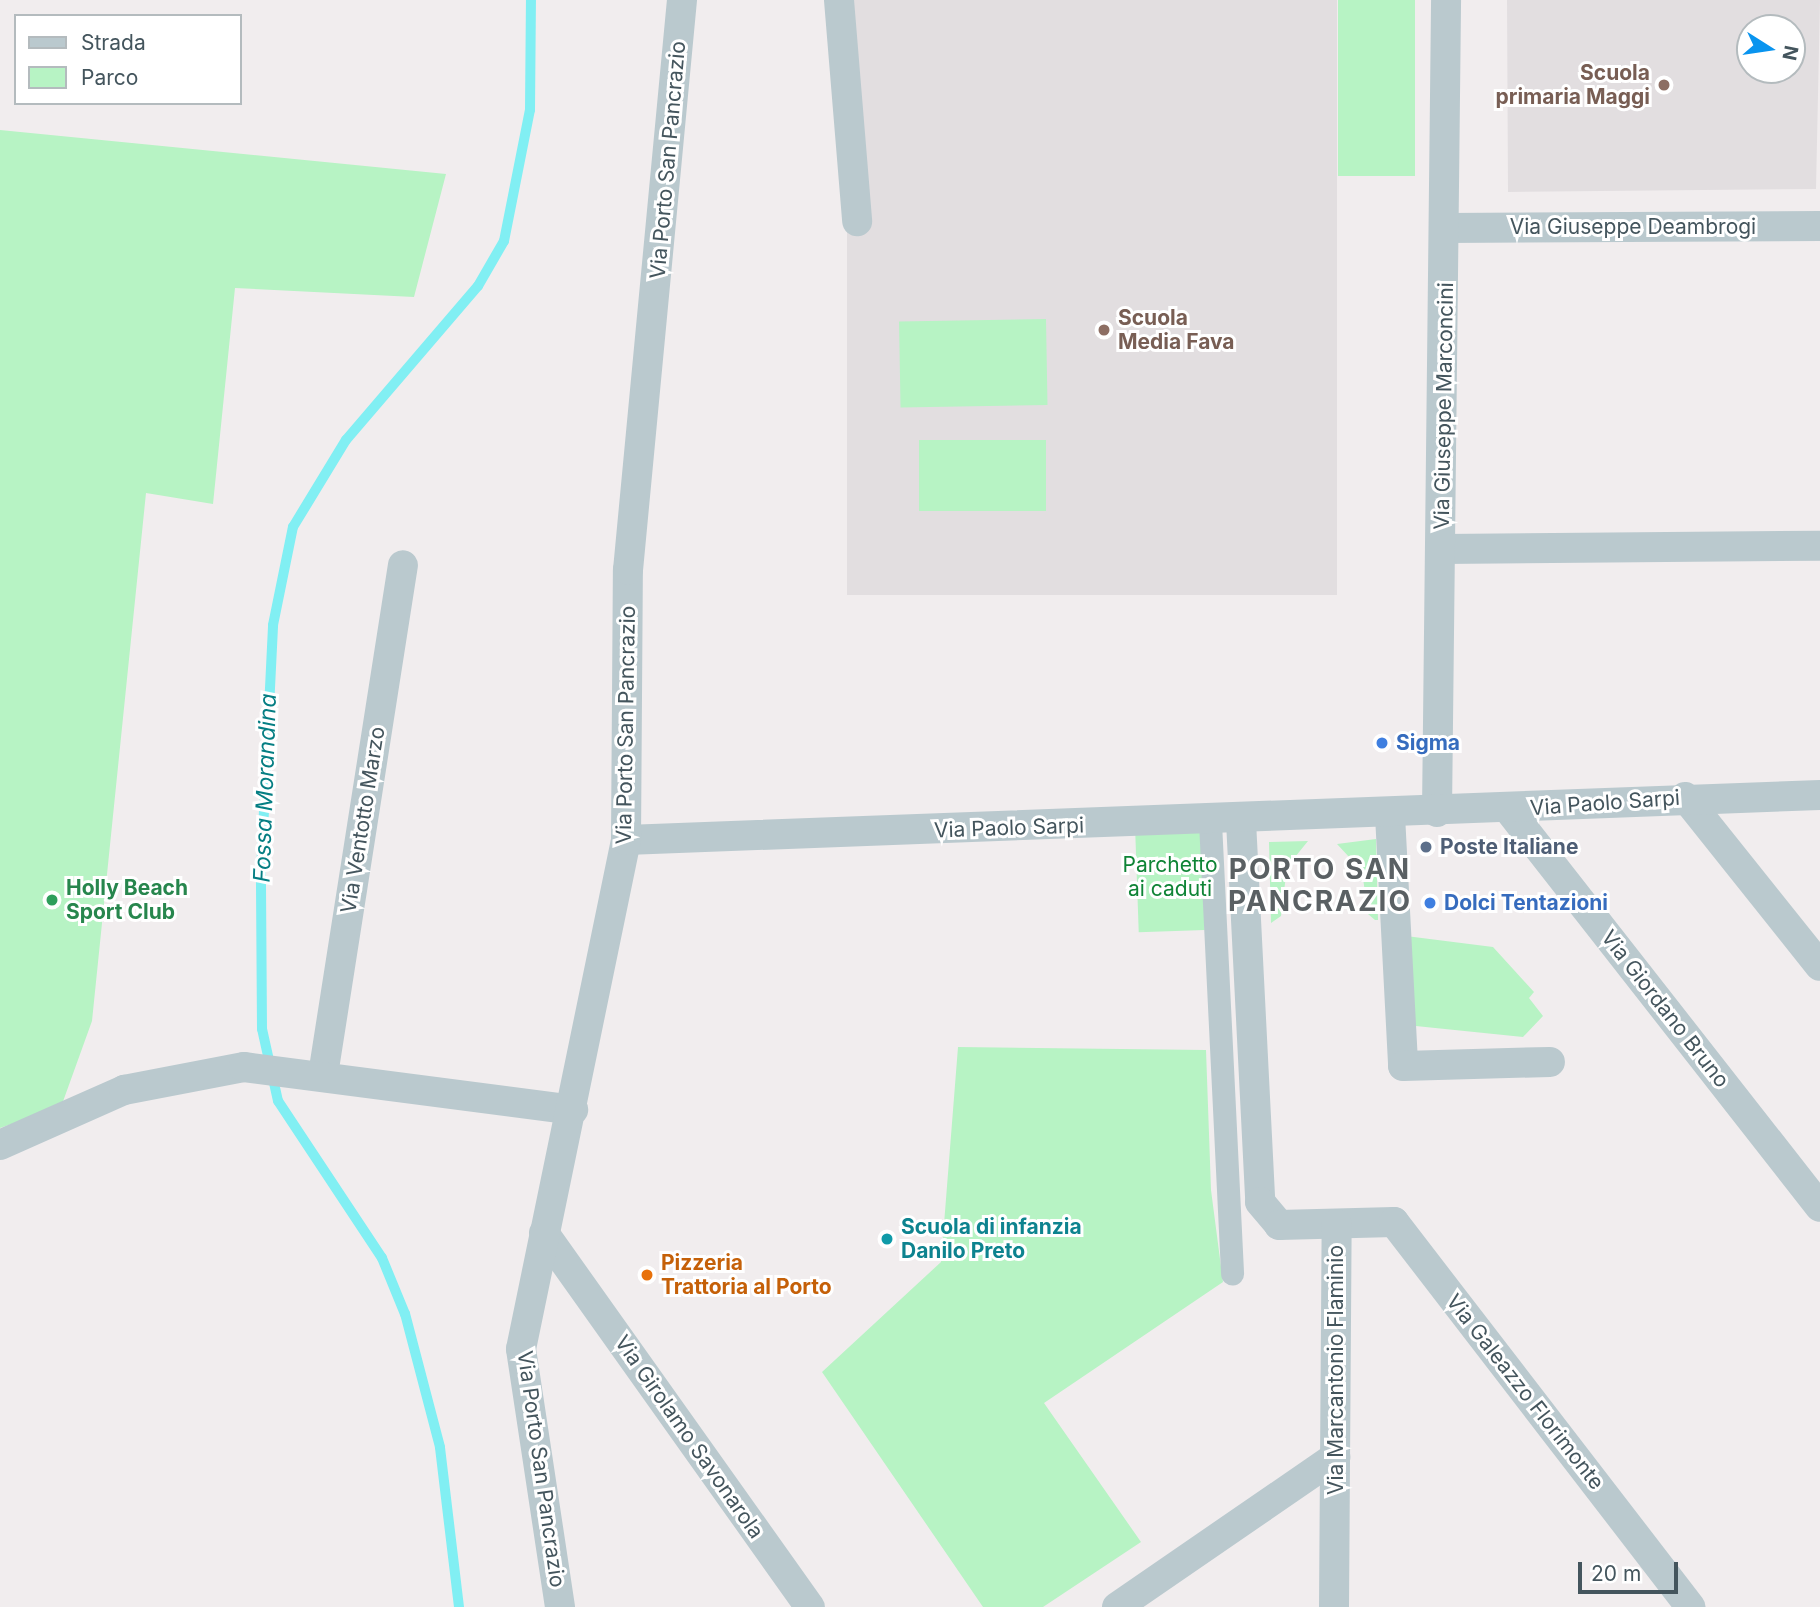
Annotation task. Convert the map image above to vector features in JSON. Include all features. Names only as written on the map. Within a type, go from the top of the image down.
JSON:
[{"type":"street","name":"Via Porto San Pancrazio","points":[[560,1607],[521,1349],[544,1233],[573,1110],[626,840],[628,570],[682,0]]},
{"type":"street","points":[[839,0],[857,221]]},
{"type":"street","name":"Via Giuseppe Marconcini","points":[[1437,812],[1446,228],[1446,0]]},
{"type":"street","name":"Via Giuseppe Deambrogi","points":[[1446,228],[1820,226]]},
{"type":"street","points":[[1442,549],[1820,546]]},
{"type":"street","name":"Via Ventotto Marzo","points":[[323,1075],[402,565]]},
{"type":"street","name":"Via Paolo Sarpi","points":[[626,840],[1241,821],[1509,810],[1685,797],[1820,795]]},
{"type":"street","points":[[1685,797],[1820,965]]},
{"type":"street","name":"Via Giordano Bruno","points":[[1509,810],[1820,1207]]},
{"type":"street","points":[[1390,815],[1403,1066],[1550,1062]]},
{"type":"street","name":"Via Marcantonio Flaminio","points":[[1241,821],[1260,1202],[1279,1225],[1337,1224],[1334,1607]]},
{"type":"street","points":[[1210,822],[1232,1273]]},
{"type":"street","points":[[0,1145],[124,1090],[244,1068],[323,1075],[573,1110]]},
{"type":"street","name":"Via Galeazzo Florimonte","points":[[1337,1224],[1394,1222],[1691,1607]]},
{"type":"street","name":"Via Girolamo Savonarola","points":[[544,1233],[810,1607]]},
{"type":"street","points":[[537,1271],[568,1267]]},
{"type":"street","points":[[1117,1607],[1335,1457]]},
{"type":"shaded area","name":"Scuola Media Fava","points":[[847,0],[1337,0],[1337,595],[847,595]]},
{"type":"shaded area","name":"Scuola primaria Maggi","points":[[1507,0],[1820,0],[1816,189],[1508,192]]},
{"type":"green space","points":[[1338,0],[1415,0],[1415,176],[1338,176]]},
{"type":"green space","points":[[0,130],[446,174],[414,297],[235,288],[213,504],[146,493],[92,1021],[61,1107],[0,1128]]},
{"type":"green space","points":[[1046,319],[1048,405],[901,408],[899,322]]},
{"type":"green space","points":[[919,440],[1046,440],[1046,511],[919,511]]},
{"type":"green space","name":"Parchetto ai caduti","points":[[1201,824],[1205,930],[1139,932],[1135,826]]},
{"type":"green space","points":[[1376,839],[1378,920],[1368,914],[1362,871],[1337,844]]},
{"type":"green space","points":[[1308,841],[1287,867],[1281,916],[1271,923],[1269,842]]},
{"type":"green space","points":[[1398,935],[1493,947],[1534,992],[1529,998],[1543,1016],[1523,1037],[1406,1025]]},
{"type":"green space","points":[[958,1047],[1206,1050],[1211,1190],[1223,1282],[1044,1403],[1141,1542],[1043,1607],[983,1607],[822,1372],[941,1262]]},
{"type":"waterway","name":"Fossa Morandina","points":[[459,1607],[440,1447],[405,1314],[382,1258],[278,1101],[262,1029],[261,872],[273,625],[293,527],[346,440],[478,286],[504,241],[530,110],[531,0]]},
{"type":"place","name":"Scuola primaria Maggi","points":[[1664,85]]},
{"type":"place","name":"Scuola Media Fava","points":[[1104,330]]},
{"type":"place","name":"Sigma","points":[[1382,743]]},
{"type":"place","name":"Poste Italiane","points":[[1426,847]]},
{"type":"place","name":"Holly Beach Sport Club","points":[[52,900]]},
{"type":"place","name":"Dolci Tentazioni","points":[[1430,903]]},
{"type":"place","name":"Scuola di infanzia Danilo Preto","points":[[887,1239]]},
{"type":"place","name":"Pizzeria Trattoria al Porto","points":[[647,1275]]},
{"type":"district","name":"PORTO SAN PANCRAZIO","points":[[1320,885]]}]
